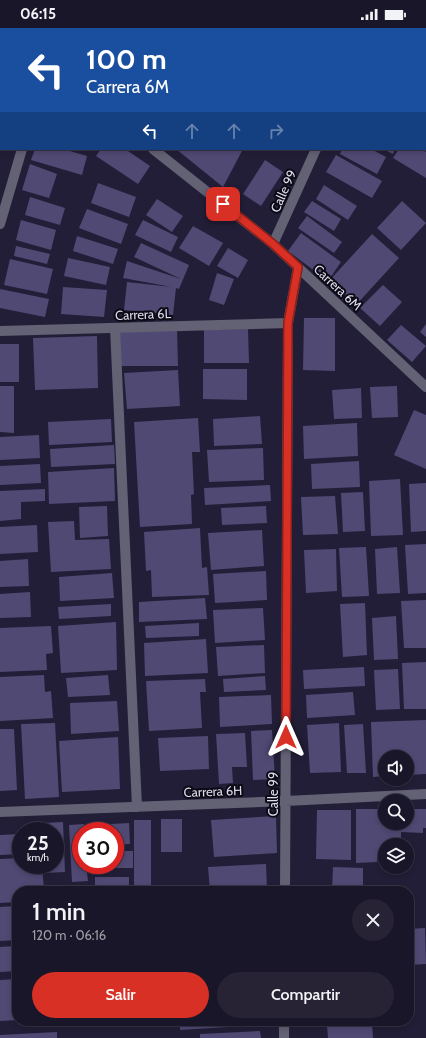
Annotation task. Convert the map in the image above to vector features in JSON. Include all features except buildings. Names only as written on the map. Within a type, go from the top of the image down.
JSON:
[{"type":"street","points":[[0,224],[22,150]]},
{"type":"street","name":"Carrera 6M","points":[[154,150],[273,244],[426,387]]},
{"type":"street","name":"Calle 99","points":[[273,244],[316,150]]},
{"type":"street","name":"Calle 99","points":[[285,886],[288,323],[298,267]]},
{"type":"street","name":"Carrera 6L","points":[[0,331],[288,323]]},
{"type":"street","points":[[115,328],[137,806]]},
{"type":"street","name":"Carrera 6H","points":[[0,812],[426,794]]},
{"type":"street","points":[[284,1026],[284,1038]]},
{"type":"route","points":[[223,204],[273,244],[298,267],[288,323],[286,737]]}]
